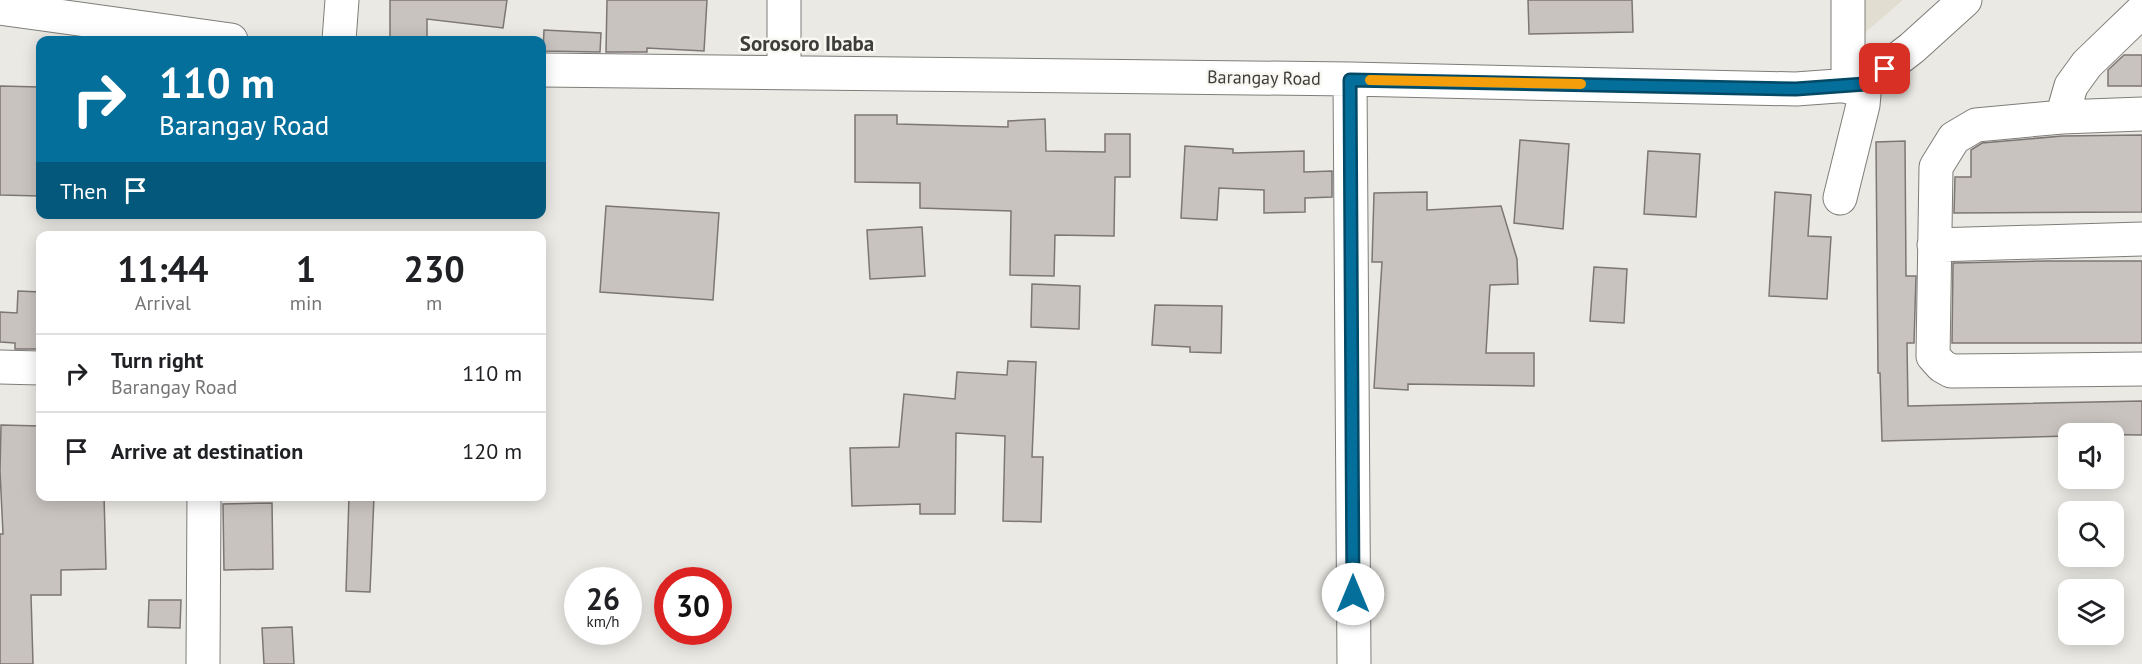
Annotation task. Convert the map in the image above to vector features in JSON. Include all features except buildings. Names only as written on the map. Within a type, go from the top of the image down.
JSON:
[{"type":"street","points":[[339,36],[342,0]]},
{"type":"street","points":[[784,0],[784,71]]},
{"type":"street","points":[[1840,198],[1863,105],[1857,85],[1848,0]]},
{"type":"street","points":[[1857,85],[1912,48],[1965,0]]},
{"type":"street","points":[[0,8],[202,36]]},
{"type":"street","points":[[2062,117],[2071,86],[2087,64],[2142,11]]},
{"type":"street","name":"Barangay Road","points":[[546,70],[784,71],[1784,89],[1857,85]]},
{"type":"street","points":[[1350,80],[1354,664]]},
{"type":"street","points":[[2142,114],[2062,117],[1976,125],[1954,138],[1935,167],[1933,356],[1942,366],[1951,371],[2142,369]]},
{"type":"street","points":[[1934,245],[2142,238]]},
{"type":"street","points":[[0,367],[36,368]]},
{"type":"street","points":[[203,664],[204,501]]},
{"type":"shaded area","points":[[1855,0],[1903,0],[1854,42]]},
{"type":"slow traffic","points":[[1370,80],[1581,84]]},
{"type":"district","name":"Sorosoro Ibaba","points":[[807,44]]},
{"type":"route","points":[[1353,594],[1350,80],[1796,89],[1865,84],[1885,69]]}]
